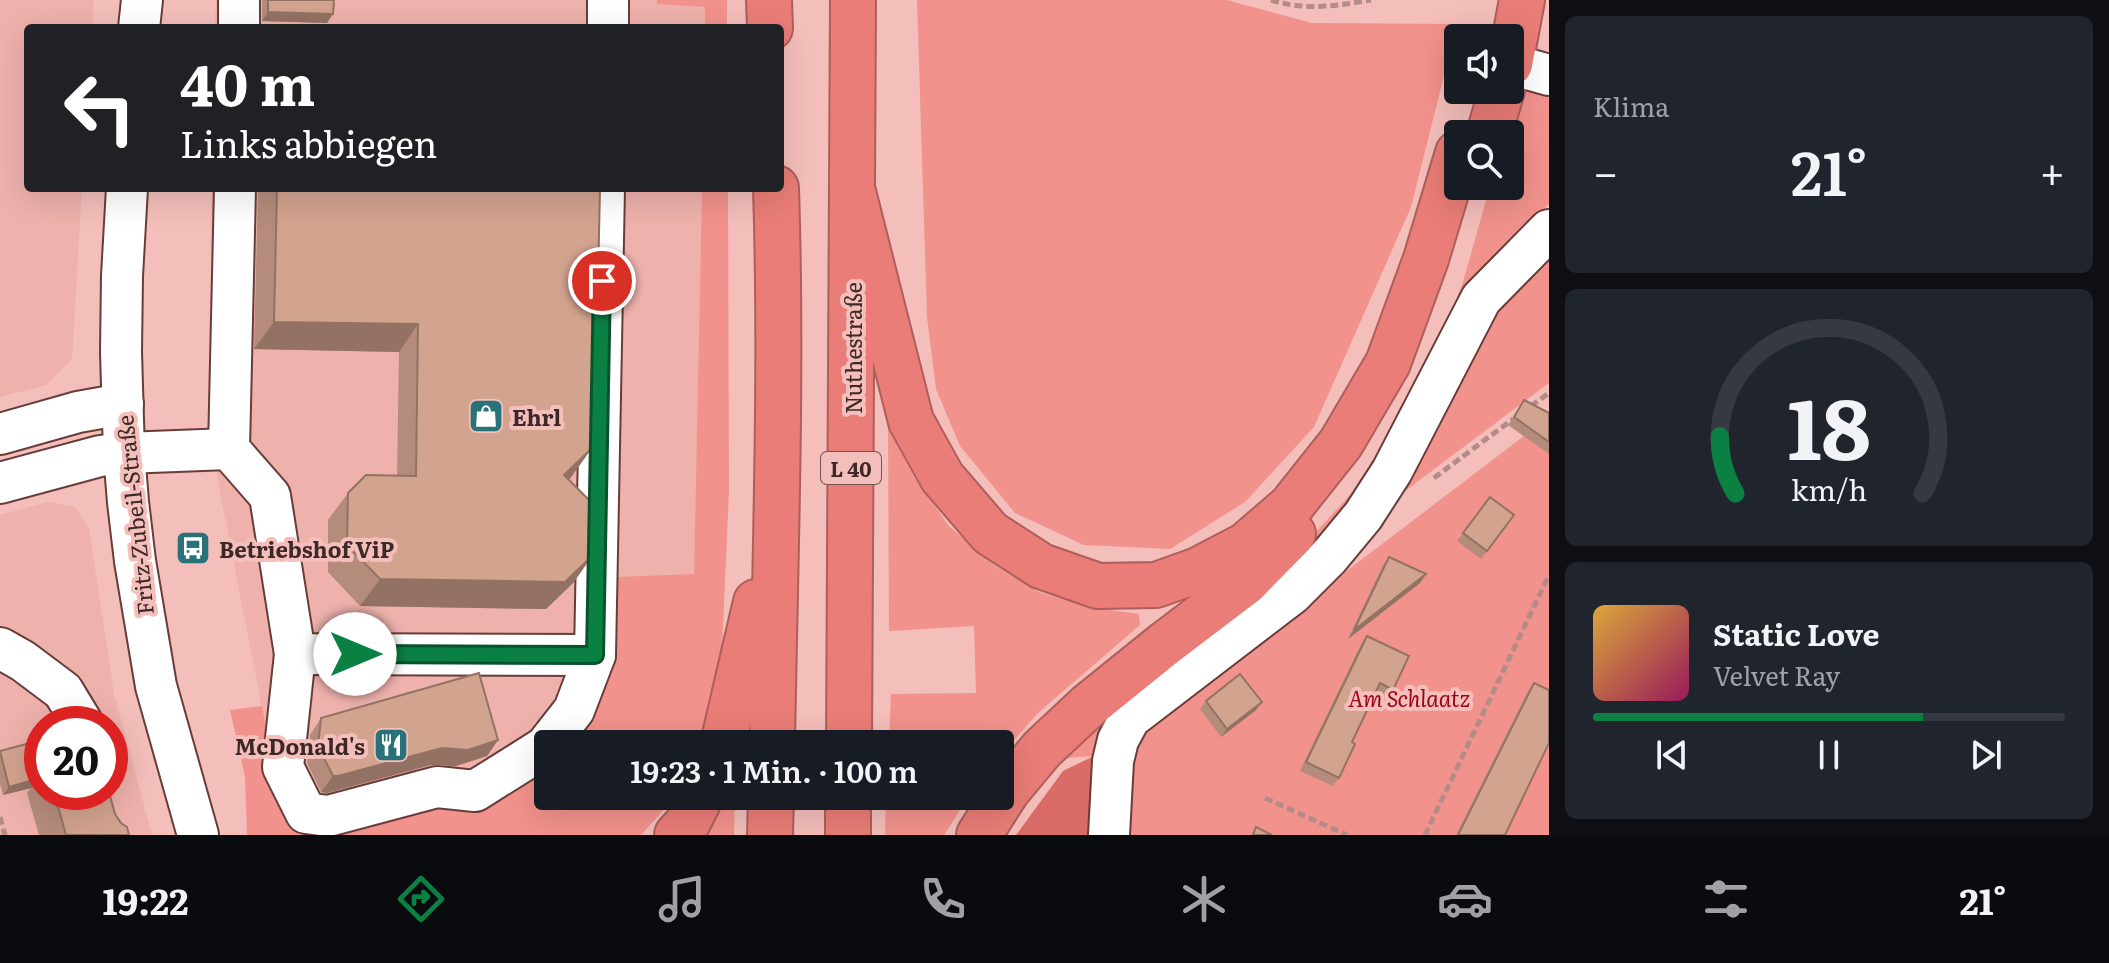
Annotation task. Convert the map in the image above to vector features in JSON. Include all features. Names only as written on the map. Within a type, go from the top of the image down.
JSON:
[{"type":"highway","points":[[769,0],[770,24]]},
{"type":"highway","name":"Nuthestraße","points":[[849,730],[853,0]]},
{"type":"highway","points":[[1487,24],[1491,0]]},
{"type":"highway","points":[[1518,24],[1522,0]]},
{"type":"highway","points":[[772,730],[776,192]]},
{"type":"highway","points":[[853,192],[911,421],[942,477],[990,533],[1041,566],[1098,586],[1156,585],[1198,570],[1246,545],[1291,506],[1341,443],[1388,363],[1444,199]]},
{"type":"highway","points":[[979,835],[1007,791],[1042,749],[1088,706],[1245,583],[1301,526],[1360,457],[1397,398],[1459,237],[1470,200]]},
{"type":"highway","points":[[726,730],[776,513]]},
{"type":"highway","points":[[677,835],[694,810]]},
{"type":"highway","points":[[770,835],[771,810]]},
{"type":"highway","points":[[848,810],[848,835]]},
{"type":"street","points":[[139,24],[142,0]]},
{"type":"street","points":[[239,0],[239,24]]},
{"type":"street","points":[[608,0],[608,24]]},
{"type":"street","points":[[1524,68],[1549,75]]},
{"type":"street","name":"Fritz-Zubeil-Straße","points":[[127,192],[122,276],[124,453],[135,561],[156,686],[198,835]]},
{"type":"street","points":[[235,192],[229,449],[270,496],[295,654],[283,767],[306,813],[328,816],[437,787],[475,791],[545,747],[574,710],[595,655],[604,192]]},
{"type":"street","points":[[1109,835],[1113,761],[1118,740],[1130,718],[1292,594],[1329,557],[1363,516],[1392,471],[1481,299],[1549,230]]},
{"type":"street","points":[[0,434],[78,412],[123,404]]},
{"type":"street","points":[[0,483],[82,460],[124,453],[229,449]]},
{"type":"street","points":[[0,648],[63,691],[72,706]]},
{"type":"street","points":[[295,654],[595,655]]},
{"type":"path","points":[[1271,0],[1327,8],[1371,0]]},
{"type":"path","points":[[1425,835],[1549,575]]},
{"type":"path","points":[[1265,798],[1347,835]]},
{"type":"path","points":[[0,817],[5,835]]},
{"type":"shaded area","points":[[0,0],[94,0],[92,24],[24,24],[24,192],[82,192],[72,359],[46,385],[0,397]]},
{"type":"shaded area","points":[[216,0],[657,0],[658,4],[705,7],[705,24],[215,24]]},
{"type":"shaded area","points":[[211,192],[702,192],[694,575],[605,671],[575,730],[534,730],[534,752],[320,833],[273,765],[218,481],[213,416]]},
{"type":"shaded area","points":[[48,502],[75,507],[89,529],[117,706],[24,706],[24,810],[128,810],[128,746],[152,835],[0,835],[0,515]]},
{"type":"shaded area","points":[[1094,756],[1090,835],[1016,835],[1063,771]]},
{"type":"green space","points":[[657,0],[727,0],[727,24],[705,24],[705,7],[657,4]]},
{"type":"green space","points":[[917,0],[1227,0],[1312,23],[1457,24],[1444,24],[1444,76],[1411,207],[1314,427],[1245,502],[1170,549],[1084,545],[1015,513],[960,446],[936,389],[927,317]]},
{"type":"green space","points":[[1540,90],[1549,98],[1549,204],[1495,259],[1341,527],[1124,713],[1094,756],[1065,758],[1126,697],[1302,547],[1351,494],[1395,430],[1441,339],[1463,282],[1486,200],[1524,200],[1524,120],[1513,120],[1516,104],[1524,104],[1524,91]]},
{"type":"green space","points":[[702,192],[728,192],[729,491],[721,673],[707,730],[573,730],[605,671],[618,577],[694,574]]},
{"type":"green space","points":[[1549,251],[1549,383],[1381,509],[1487,308]]},
{"type":"green space","name":"Am Schlaatz","points":[[1549,417],[1549,835],[1127,835],[1132,757],[1156,716]]},
{"type":"green space","points":[[888,422],[913,475],[949,526],[994,565],[1039,592],[1089,607],[1139,614],[1140,625],[1039,712],[1014,740],[1014,730],[890,730],[891,694],[976,693],[974,626],[889,631]]},
{"type":"green space","points":[[262,706],[273,765],[287,807],[534,763],[534,810],[663,810],[641,835],[247,835],[245,777],[230,710]]},
{"type":"green space","points":[[718,810],[735,810],[734,835],[700,835]]},
{"type":"green space","points":[[886,810],[960,810],[944,835],[885,835]]},
{"type":"building","points":[[268,0],[334,0],[333,14],[268,12]]},
{"type":"building","name":"Ehrl","points":[[277,192],[600,192],[592,448],[564,475],[594,505],[593,555],[565,582],[380,579],[347,545],[348,493],[366,475],[416,476],[418,324],[274,322]]},
{"type":"building","points":[[1524,400],[1549,413],[1549,442],[1514,417]]},
{"type":"building","points":[[1490,497],[1514,515],[1487,551],[1463,533]]},
{"type":"building","points":[[1389,557],[1426,574],[1354,630]]},
{"type":"building","points":[[1367,636],[1409,656],[1393,690],[1380,683],[1339,778],[1306,762]]},
{"type":"building","name":"McDonald's","points":[[479,673],[498,740],[468,750],[442,748],[333,776],[318,746],[321,718]]},
{"type":"building","points":[[1240,674],[1262,702],[1227,729],[1206,701]]},
{"type":"building","points":[[1534,683],[1549,690],[1549,743],[1505,835],[1458,835]]},
{"type":"building","points":[[24,745],[24,783],[9,787],[0,751]]},
{"type":"building","points":[[59,810],[114,810],[127,827],[129,835],[66,835]]},
{"type":"building","points":[[1256,827],[1272,835],[1253,835]]},
{"type":"place","name":"Ehrl","points":[[486,416]]},
{"type":"place","name":"Betriebshof ViP","points":[[193,548]]},
{"type":"place","name":"McDonald's","points":[[391,745]]},
{"type":"route","points":[[355,654],[595,655],[602,281]]}]
